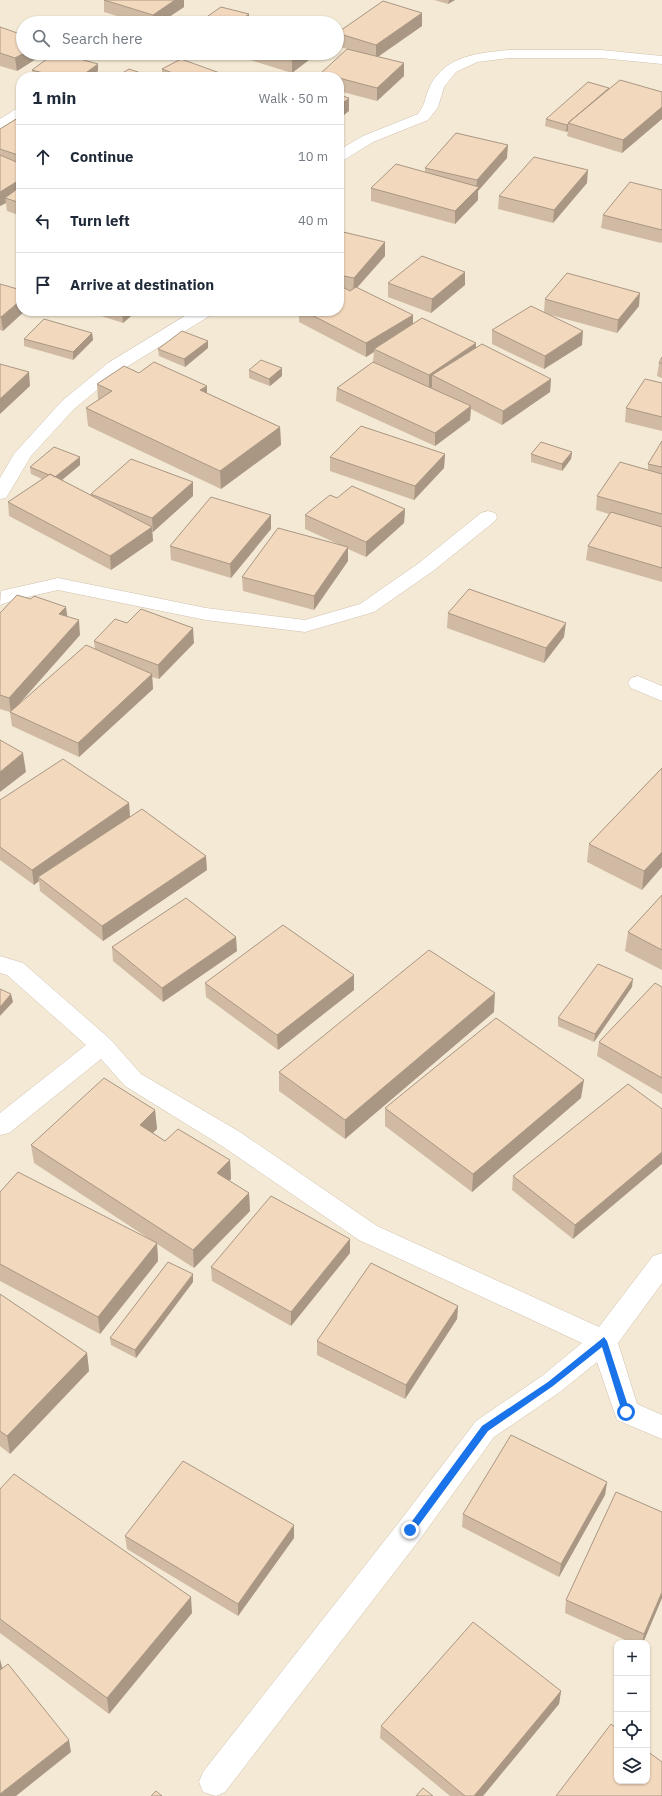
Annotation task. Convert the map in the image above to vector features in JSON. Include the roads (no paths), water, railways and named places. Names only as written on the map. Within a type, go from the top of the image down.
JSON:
[{"type":"street","points":[[344,154],[368,138],[423,117],[431,107],[437,86],[451,69],[474,58],[509,54],[601,54],[662,60]]},
{"type":"street","points":[[0,106],[16,110]]},
{"type":"street","points":[[0,126],[16,115]]},
{"type":"street","points":[[0,494],[23,454],[68,405],[114,367],[197,316]]},
{"type":"street","points":[[0,598],[58,584],[206,614],[305,626],[367,608],[426,567],[488,517]]},
{"type":"street","points":[[638,683],[662,694]]},
{"type":"street","points":[[0,964],[15,969],[102,1045],[133,1080],[231,1139],[368,1233],[604,1341],[626,1412],[662,1427]]},
{"type":"street","points":[[0,1126],[102,1045]]},
{"type":"street","points":[[214,1782],[410,1530],[485,1429],[551,1384],[604,1341],[662,1263]]}]
